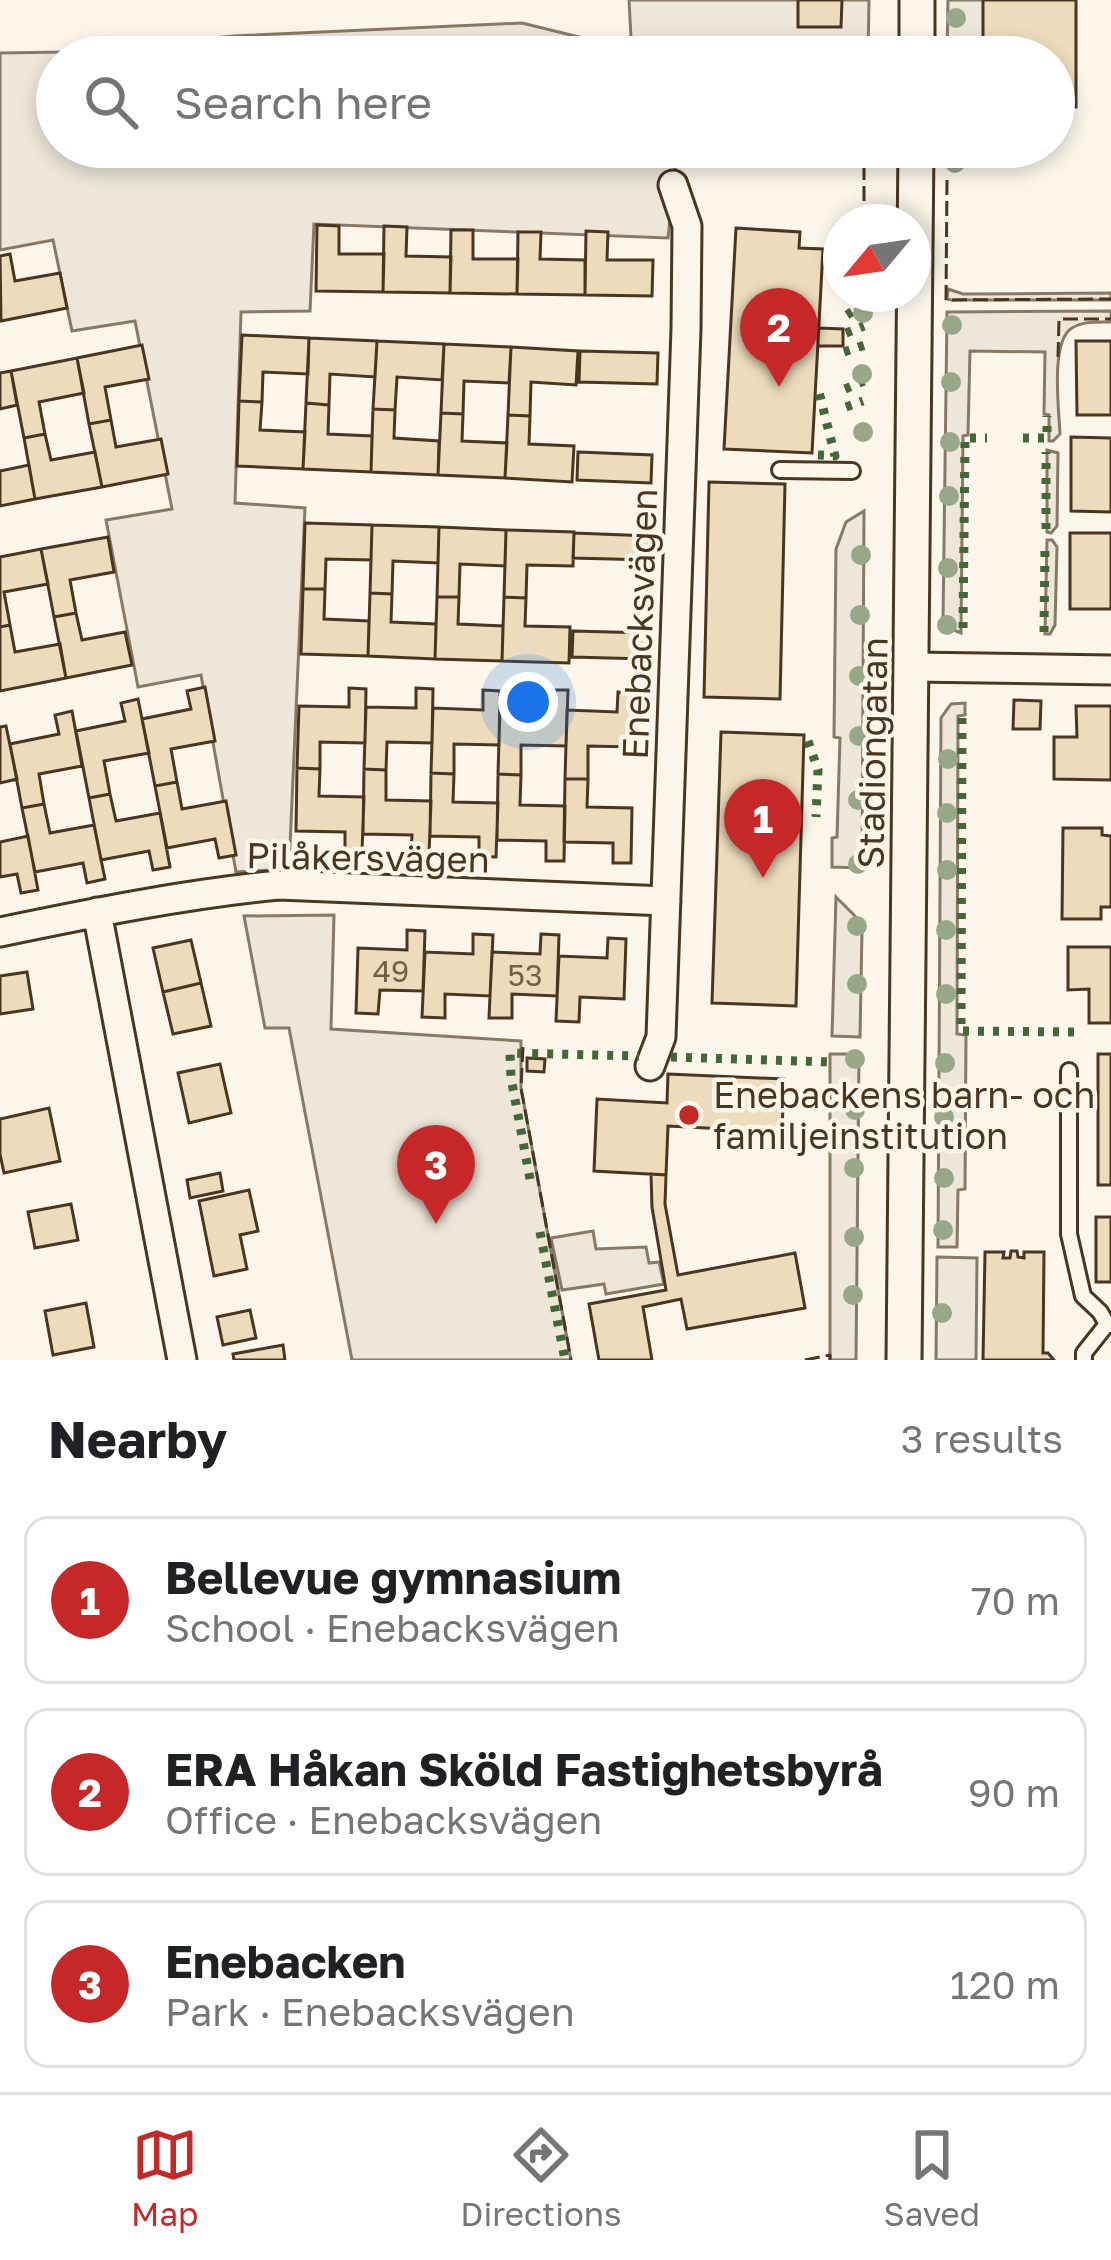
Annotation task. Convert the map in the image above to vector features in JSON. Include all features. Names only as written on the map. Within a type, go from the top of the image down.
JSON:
[{"type":"street","points":[[917,0],[917,36]]},
{"type":"street","name":"Stadiongatan","points":[[904,1360],[916,168]]},
{"type":"street","name":"Enebacksvägen","points":[[650,1066],[661,1037],[686,308],[687,226],[673,185]]},
{"type":"street","points":[[912,667],[1111,670]]},
{"type":"street","name":"Pilåkersvägen","points":[[0,932],[97,912],[279,885],[666,901]]},
{"type":"street","points":[[97,912],[182,1360]]},
{"type":"lane","points":[[780,470],[852,471]]},
{"type":"lane","points":[[1070,1071],[1069,1234],[1083,1296],[1109,1324],[1084,1353],[1084,1360]]},
{"type":"shaded area","points":[[629,0],[869,0],[868,36],[631,36]]},
{"type":"shaded area","points":[[948,0],[986,0],[985,36],[947,36]]},
{"type":"shaded area","points":[[522,23],[575,36],[234,36]]},
{"type":"shaded area","points":[[36,52],[36,168],[676,168],[668,238],[314,224],[310,311],[241,312],[235,503],[305,508],[289,869],[236,872],[201,675],[138,687],[106,520],[172,509],[135,321],[72,331],[53,240],[0,250],[0,53]]},
{"type":"shaded area","points":[[948,289],[963,294],[1111,293],[1111,300],[951,300]]},
{"type":"shaded area","points":[[1111,311],[1111,322],[1081,324],[1065,335],[1057,377],[1060,434],[1053,441],[1049,441],[1049,415],[1044,414],[1045,352],[970,351],[968,435],[963,436],[961,633],[946,627],[947,312]]},
{"type":"shaded area","points":[[1047,450],[1058,453],[1057,526],[1051,533],[1047,532]]},
{"type":"shaded area","points":[[864,511],[862,868],[832,867],[840,738],[834,737],[836,549],[846,522]]},
{"type":"shaded area","points":[[1047,540],[1057,547],[1055,625],[1050,634],[1045,634]]},
{"type":"shaded area","points":[[965,703],[965,715],[958,716],[957,1034],[966,1035],[965,1189],[958,1190],[957,1247],[938,1247],[941,718],[951,704]]},
{"type":"shaded area","points":[[836,897],[858,919],[862,931],[860,1037],[832,1036]]},
{"type":"shaded area","points":[[334,915],[331,1029],[521,1041],[521,1088],[571,1360],[352,1360],[289,1028],[265,1028],[244,916]]},
{"type":"shaded area","points":[[830,1054],[859,1054],[856,1360],[830,1360]]},
{"type":"shaded area","points":[[593,1231],[596,1249],[646,1247],[649,1263],[659,1262],[664,1284],[606,1294],[604,1284],[562,1290],[551,1238]]},
{"type":"shaded area","points":[[937,1257],[977,1258],[976,1360],[936,1360]]},
{"type":"building","points":[[798,0],[842,0],[841,27],[798,27]]},
{"type":"building","points":[[983,0],[1076,0],[1076,107],[1075,36],[983,36]]},
{"type":"building","points":[[317,225],[339,226],[339,254],[384,254],[383,292],[316,291]]},
{"type":"building","points":[[384,226],[407,227],[406,256],[451,257],[450,293],[383,292]]},
{"type":"building","points":[[736,228],[800,232],[799,248],[823,249],[812,453],[724,449]]},
{"type":"building","points":[[451,230],[473,230],[473,259],[518,259],[517,294],[450,293]]},
{"type":"building","points":[[586,231],[608,232],[607,260],[653,260],[652,296],[585,295]]},
{"type":"building","points":[[518,232],[541,232],[540,259],[585,260],[585,295],[517,294]]},
{"type":"building","points":[[10,254],[15,281],[60,273],[67,308],[1,321],[0,256]]},
{"type":"building","points":[[818,328],[843,329],[843,346],[818,346]]},
{"type":"building","points":[[242,335],[309,338],[308,374],[263,372],[262,402],[239,401]]},
{"type":"building","points":[[309,338],[377,341],[375,377],[330,374],[329,405],[306,403]]},
{"type":"building","points":[[377,341],[444,344],[442,380],[397,377],[395,410],[373,409]]},
{"type":"building","points":[[1076,341],[1111,341],[1111,415],[1077,415]]},
{"type":"building","points":[[444,344],[511,347],[509,383],[464,381],[463,414],[441,413]]},
{"type":"building","points":[[142,345],[149,379],[105,387],[111,420],[89,424],[77,358]]},
{"type":"building","points":[[511,347],[578,351],[576,385],[531,382],[530,416],[508,415]]},
{"type":"building","points":[[580,351],[658,353],[657,384],[579,382]]},
{"type":"building","points":[[77,358],[84,393],[39,402],[45,434],[24,438],[11,371]]},
{"type":"building","points":[[11,371],[17,405],[0,409],[0,373]]},
{"type":"building","points":[[239,401],[262,402],[260,430],[305,432],[303,469],[237,466]]},
{"type":"building","points":[[306,403],[329,405],[328,434],[372,436],[371,472],[303,469]]},
{"type":"building","points":[[373,409],[395,410],[394,438],[439,441],[438,475],[371,472]]},
{"type":"building","points":[[441,413],[463,414],[462,441],[507,443],[505,478],[438,475]]},
{"type":"building","points":[[508,415],[530,416],[529,444],[574,446],[572,482],[505,478]]},
{"type":"building","points":[[111,420],[116,447],[161,439],[168,474],[102,487],[89,424]]},
{"type":"building","points":[[45,434],[51,460],[95,452],[102,487],[35,499],[24,438]]},
{"type":"building","points":[[1071,437],[1111,438],[1111,512],[1071,511]]},
{"type":"building","points":[[578,452],[652,455],[651,483],[577,480]]},
{"type":"building","points":[[29,465],[35,499],[0,506],[0,471]]},
{"type":"building","points":[[709,482],[785,484],[780,699],[704,697]]},
{"type":"building","points":[[305,523],[372,525],[371,560],[326,559],[325,589],[303,589]]},
{"type":"building","points":[[372,525],[439,527],[438,563],[393,561],[392,594],[370,593]]},
{"type":"building","points":[[439,527],[506,530],[505,566],[460,564],[459,597],[437,597]]},
{"type":"building","points":[[506,530],[574,532],[573,566],[527,565],[526,598],[504,597]]},
{"type":"building","points":[[574,533],[650,536],[649,560],[573,558]]},
{"type":"building","points":[[1070,533],[1111,533],[1111,609],[1070,609]]},
{"type":"building","points":[[108,537],[114,572],[70,580],[76,613],[54,617],[41,549]]},
{"type":"building","points":[[41,549],[48,584],[4,592],[10,625],[0,627],[0,557]]},
{"type":"building","points":[[303,589],[325,589],[324,619],[369,621],[368,656],[301,654]]},
{"type":"building","points":[[370,593],[392,594],[391,622],[436,624],[435,659],[368,656]]},
{"type":"building","points":[[437,597],[459,597],[458,624],[503,626],[502,661],[435,659]]},
{"type":"building","points":[[504,597],[526,598],[525,626],[570,627],[569,663],[502,661]]},
{"type":"building","points":[[76,613],[82,640],[125,632],[132,665],[66,678],[54,617]]},
{"type":"building","points":[[10,625],[15,652],[60,644],[66,678],[0,691],[0,627]]},
{"type":"building","points":[[573,631],[647,633],[646,659],[572,657]]},
{"type":"building","points":[[205,687],[215,741],[171,749],[177,782],[155,786],[142,719],[191,709],[187,691]]},
{"type":"building","points":[[349,688],[366,689],[365,743],[320,742],[320,769],[297,768],[299,706],[349,707]]},
{"type":"building","points":[[416,688],[433,689],[432,743],[387,742],[386,770],[364,769],[366,707],[416,708]]},
{"type":"building","points":[[483,690],[500,691],[499,745],[454,744],[454,774],[431,773],[433,708],[483,710]]},
{"type":"building","points":[[550,690],[568,690],[566,746],[521,745],[521,775],[498,774],[500,708],[550,709]]},
{"type":"building","points":[[618,692],[635,693],[634,747],[588,746],[588,779],[565,779],[567,710],[617,712]]},
{"type":"building","points":[[138,699],[149,753],[104,761],[110,794],[89,798],[76,731],[125,721],[121,703]]},
{"type":"building","points":[[1014,700],[1041,701],[1040,729],[1013,729]]},
{"type":"building","points":[[1076,706],[1111,706],[1111,780],[1054,779],[1054,737],[1077,737]]},
{"type":"building","points":[[72,711],[82,766],[39,774],[44,804],[22,808],[10,744],[59,734],[55,715]]},
{"type":"building","points":[[6,726],[17,779],[0,783],[0,727]]},
{"type":"building","points":[[721,732],[804,735],[796,1006],[712,1003]]},
{"type":"building","points":[[297,768],[320,769],[319,796],[364,797],[362,852],[345,851],[345,832],[296,831]]},
{"type":"building","points":[[364,769],[386,770],[386,800],[431,801],[429,855],[411,855],[412,835],[363,834]]},
{"type":"building","points":[[431,773],[454,774],[453,802],[498,803],[496,857],[479,857],[479,837],[430,836]]},
{"type":"building","points":[[498,774],[521,775],[520,805],[565,806],[564,861],[546,861],[546,841],[497,840]]},
{"type":"building","points":[[565,779],[588,779],[587,807],[632,808],[631,863],[613,863],[613,843],[564,842]]},
{"type":"building","points":[[177,782],[182,809],[226,801],[236,855],[219,858],[215,839],[167,848],[155,786]]},
{"type":"building","points":[[110,794],[116,821],[160,813],[170,867],[153,870],[149,851],[101,860],[89,798]]},
{"type":"building","points":[[44,804],[50,833],[94,825],[105,879],[87,883],[83,863],[35,872],[22,808]]},
{"type":"building","points":[[1063,828],[1102,828],[1102,835],[1111,836],[1111,907],[1101,907],[1101,919],[1062,919]]},
{"type":"building","points":[[28,836],[38,890],[21,893],[17,874],[0,877],[0,842]]},
{"type":"building","points":[[407,930],[425,931],[423,991],[380,990],[378,1014],[356,1013],[358,948],[407,950]]},
{"type":"building","points":[[473,934],[493,935],[490,996],[445,994],[445,1018],[422,1017],[425,952],[473,954]]},
{"type":"building","points":[[541,934],[559,935],[557,996],[512,994],[512,1018],[489,1018],[492,952],[540,954]]},
{"type":"building","points":[[608,938],[626,939],[624,999],[580,997],[579,1022],[556,1021],[559,956],[607,958]]},
{"type":"building","points":[[191,940],[201,983],[163,992],[153,948]]},
{"type":"building","points":[[1068,947],[1111,947],[1111,1023],[1089,1023],[1089,989],[1068,990]]},
{"type":"building","points":[[27,972],[33,1009],[0,1014],[0,976]]},
{"type":"building","points":[[201,983],[211,1026],[173,1034],[163,992]]},
{"type":"building","points":[[1098,1054],[1111,1054],[1111,1185],[1098,1185]]},
{"type":"building","points":[[527,1058],[545,1059],[544,1072],[527,1071]]},
{"type":"building","points":[[220,1064],[231,1113],[189,1123],[178,1073]]},
{"type":"building","name":"Enebackens barn- och familjeinstitution","points":[[668,1074],[784,1079],[782,1132],[668,1126],[666,1175],[594,1171],[597,1099],[667,1103]]},
{"type":"building","points":[[49,1108],[60,1161],[4,1173],[0,1119]]},
{"type":"building","points":[[220,1173],[223,1191],[190,1198],[187,1180]]},
{"type":"building","points":[[651,1174],[666,1175],[665,1204],[678,1275],[795,1253],[805,1308],[687,1329],[681,1299],[643,1307],[652,1360],[599,1360],[589,1304],[666,1290]]},
{"type":"building","points":[[249,1190],[258,1231],[240,1235],[247,1269],[214,1276],[199,1201]]},
{"type":"building","points":[[71,1204],[78,1240],[35,1248],[28,1212]]},
{"type":"building","points":[[1096,1217],[1111,1217],[1111,1282],[1096,1282]]},
{"type":"building","points":[[1011,1251],[1024,1258],[1024,1252],[1044,1252],[1043,1353],[1054,1360],[983,1360],[985,1252],[1004,1252],[1003,1258],[1010,1258]]},
{"type":"building","points":[[86,1303],[94,1347],[53,1355],[45,1311]]},
{"type":"building","points":[[250,1310],[256,1338],[223,1345],[217,1317]]},
{"type":"building","points":[[283,1345],[285,1360],[234,1360],[233,1354]]},
{"type":"hedge","points":[[847,315],[852,312]]},
{"type":"hedge","points":[[846,333],[864,326]]},
{"type":"hedge","points":[[844,352],[865,345]]},
{"type":"hedge","points":[[845,389],[864,381]]},
{"type":"hedge","points":[[818,388],[835,456],[818,455]]},
{"type":"hedge","points":[[846,407],[863,401]]},
{"type":"hedge","points":[[1023,438],[1047,438],[1047,416]]},
{"type":"hedge","points":[[963,628],[965,438],[987,438]]},
{"type":"hedge","points":[[1046,452],[1046,529]]},
{"type":"hedge","points":[[1044,632],[1045,546]]},
{"type":"hedge","points":[[962,718],[961,1031],[1077,1032]]},
{"type":"hedge","points":[[808,741],[818,770],[816,817]]},
{"type":"hedge","points":[[530,1179],[510,1053],[639,1056]]},
{"type":"hedge","points":[[671,1057],[832,1062]]},
{"type":"hedge","points":[[540,1232],[565,1360]]},
{"type":"fence","points":[[864,168],[864,204]]},
{"type":"fence","points":[[947,180],[946,300],[1111,299]]},
{"type":"fence","points":[[1058,357],[1059,319],[1111,319]]},
{"type":"fence","points":[[523,1047],[521,1088],[571,1360]]},
{"type":"fence","points":[[805,1360],[830,1355],[830,1360]]},
{"type":"place","name":"ERA Håkan Sköld Fastighetsbyrå","points":[[779,387]]},
{"type":"place","name":"Bellevue gymnasium","points":[[763,878]]},
{"type":"place","name":"Enebackens barn- och familjeinstitution","points":[[689,1115]]},
{"type":"place","name":"Enebacken","points":[[436,1224]]}]
